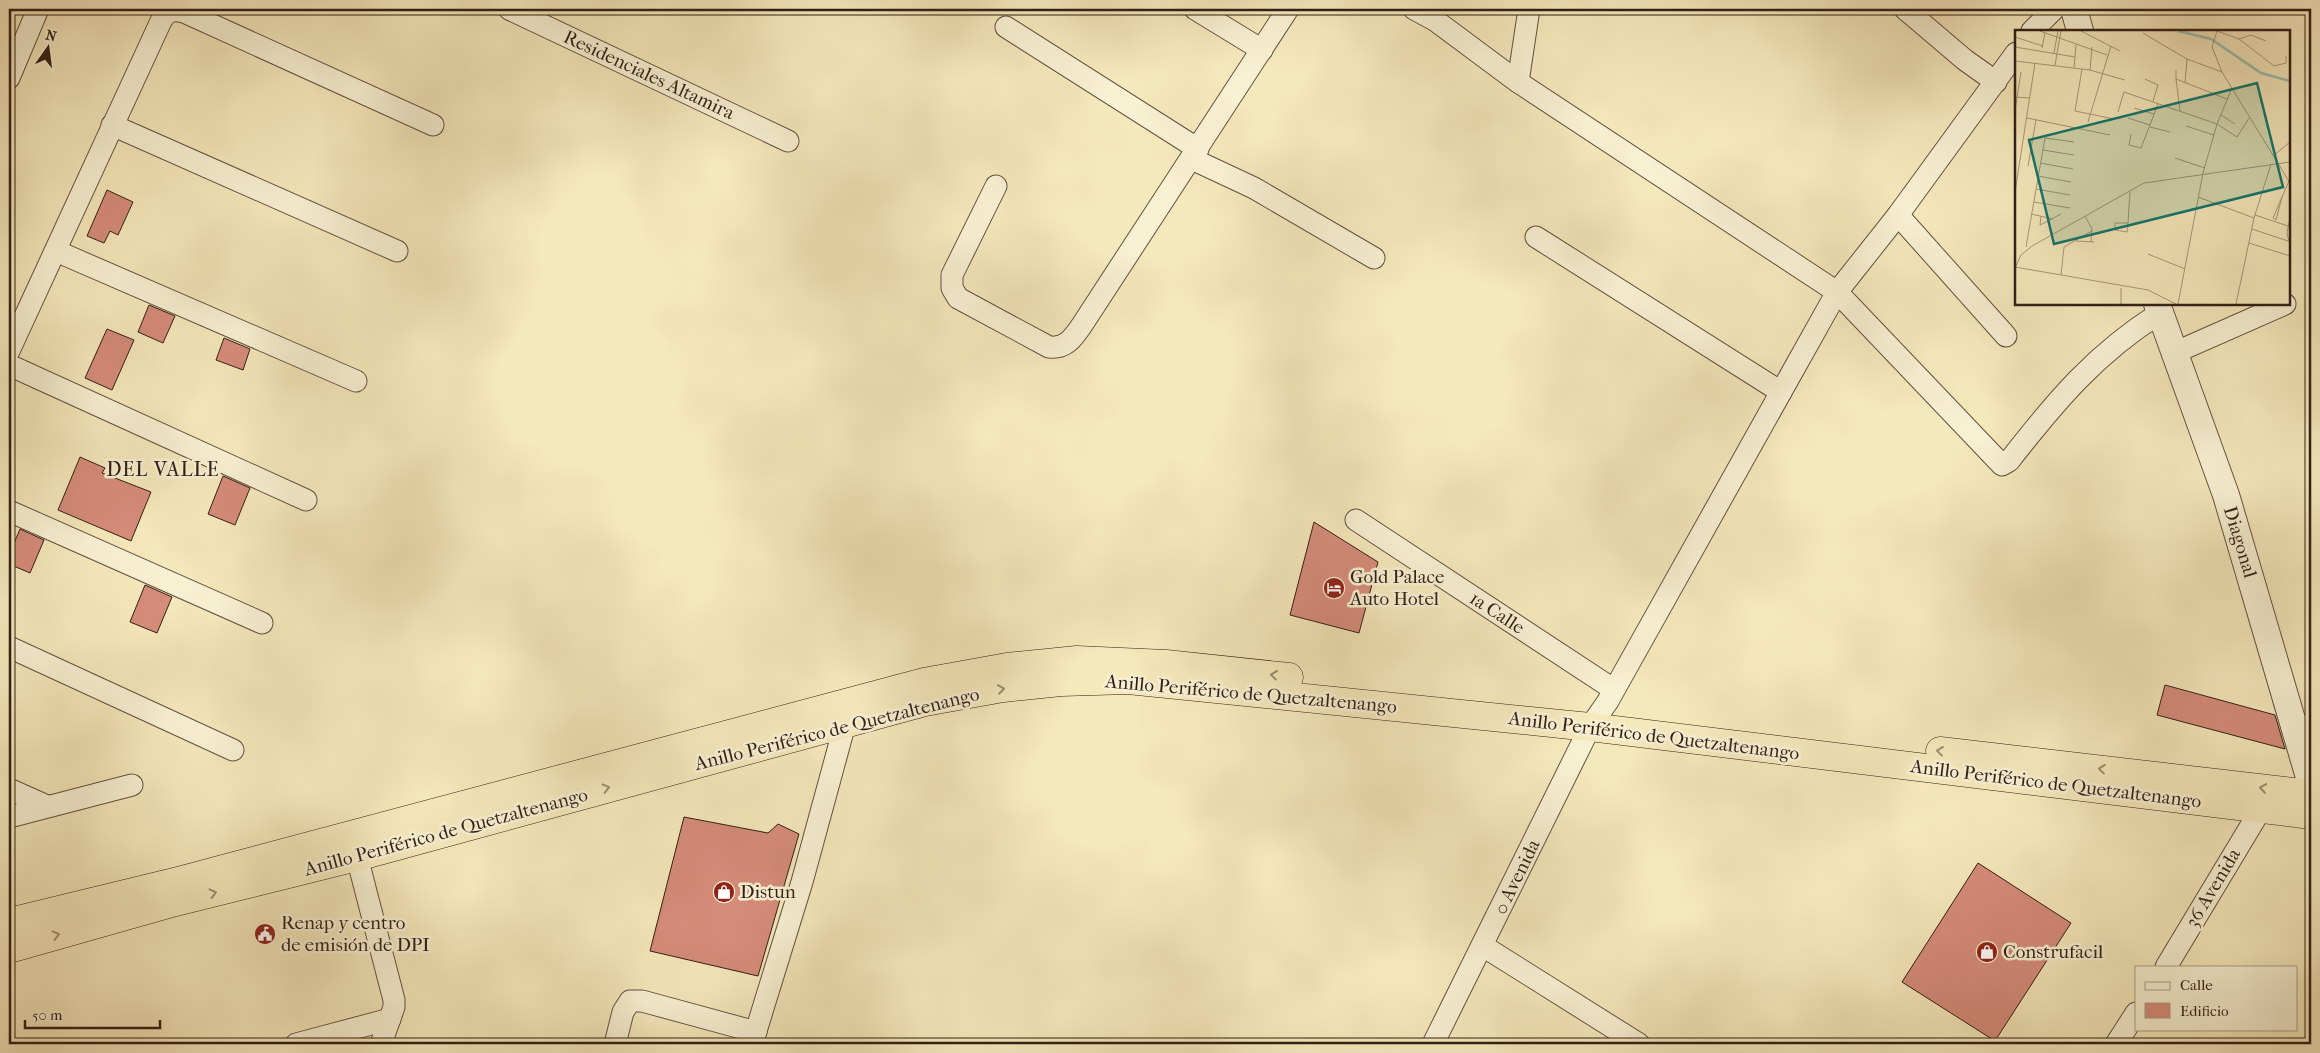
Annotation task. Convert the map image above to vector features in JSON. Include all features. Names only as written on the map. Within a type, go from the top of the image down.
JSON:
[{"type":"highway","name":"Anillo Periférico de Quetzaltenango","points":[[9,922],[182,880],[924,682],[1007,667],[1077,660],[1166,664],[1601,709],[2311,794]]},
{"type":"highway","name":"Anillo Periférico de Quetzaltenango","points":[[9,948],[168,904],[356,857],[925,702],[1002,688],[1061,682],[1128,680],[1601,709],[2311,815]]},
{"type":"street","points":[[9,78],[38,9]]},
{"type":"street","name":"Residenciales Altamira","points":[[510,9],[788,141]]},
{"type":"street","points":[[1195,9],[1262,50]]},
{"type":"street","points":[[996,186],[952,275],[952,288],[958,298],[1049,347],[1058,348],[1070,342],[1082,325],[1288,9]]},
{"type":"street","points":[[1414,9],[1436,21],[1518,82],[1837,292],[2002,465],[2009,461],[2057,400],[2088,368],[2158,309]]},
{"type":"street","points":[[1518,82],[1529,9]]},
{"type":"street","points":[[1905,9],[1965,60],[1996,82]]},
{"type":"street","points":[[2033,30],[2054,9]]},
{"type":"street","points":[[2074,9],[2080,30]]},
{"type":"street","points":[[9,351],[161,21],[165,15],[173,10],[184,12],[433,125]]},
{"type":"street","points":[[1006,27],[1195,154],[1374,258]]},
{"type":"street","name":"0 Avenida","points":[[1433,1044],[1601,709],[1837,292],[1898,215],[2015,54]]},
{"type":"street","points":[[112,126],[397,252]]},
{"type":"street","points":[[1898,215],[2006,336]]},
{"type":"street","points":[[1536,236],[1781,392]]},
{"type":"street","points":[[56,250],[356,380]]},
{"type":"street","points":[[2174,353],[2282,305]]},
{"type":"street","name":"Diagonal","points":[[2158,309],[2226,495],[2304,727],[2311,784]]},
{"type":"street","points":[[9,365],[306,500]]},
{"type":"street","points":[[9,511],[262,623]]},
{"type":"street","name":"1a Calle","points":[[1356,520],[1601,709]]},
{"type":"street","points":[[9,647],[233,750]]},
{"type":"street","points":[[615,1044],[623,1012],[630,1002],[642,1001],[754,1038],[802,882],[845,724]]},
{"type":"street","points":[[9,817],[132,785]]},
{"type":"street","points":[[9,789],[46,806]]},
{"type":"street","name":"36 Avenida","points":[[2167,966],[2261,809]]},
{"type":"street","points":[[356,857],[394,1000],[390,1019],[381,1044]]},
{"type":"street","points":[[1483,946],[1639,1044]]},
{"type":"street","points":[[2116,1044],[2135,1015]]},
{"type":"street","points":[[296,1044],[390,1019]]},
{"type":"building","points":[[107,190],[133,202],[118,235],[110,231],[104,243],[87,236]]},
{"type":"building","points":[[149,305],[175,316],[163,343],[138,332]]},
{"type":"building","points":[[107,329],[134,340],[112,390],[85,378]]},
{"type":"building","points":[[224,338],[250,349],[243,370],[216,360]]},
{"type":"building","points":[[80,457],[105,468],[102,473],[151,492],[131,541],[58,510]]},
{"type":"building","points":[[223,476],[250,488],[235,525],[208,514]]},
{"type":"building","name":"Gold Palace Auto Hotel","points":[[1314,522],[1378,562],[1359,633],[1290,615]]},
{"type":"building","points":[[20,529],[44,540],[30,573],[9,564],[9,555]]},
{"type":"building","points":[[145,585],[172,597],[157,633],[130,622]]},
{"type":"building","points":[[2165,685],[2275,715],[2285,749],[2157,715]]},
{"type":"building","name":"Distun","points":[[684,817],[768,833],[778,824],[799,834],[758,976],[650,951]]},
{"type":"building","name":"Construfacil","points":[[1978,863],[2071,923],[1995,1041],[1902,982]]},
{"type":"place","name":"Gold Palace Auto Hotel","points":[[1334,588]]},
{"type":"place","name":"Distun","points":[[724,892]]},
{"type":"place","name":"Renap y centro de emisión de DPI","points":[[265,934]]},
{"type":"place","name":"Construfacil","points":[[1987,952]]},
{"type":"district","name":"DEL VALLE","points":[[163,469]]}]
